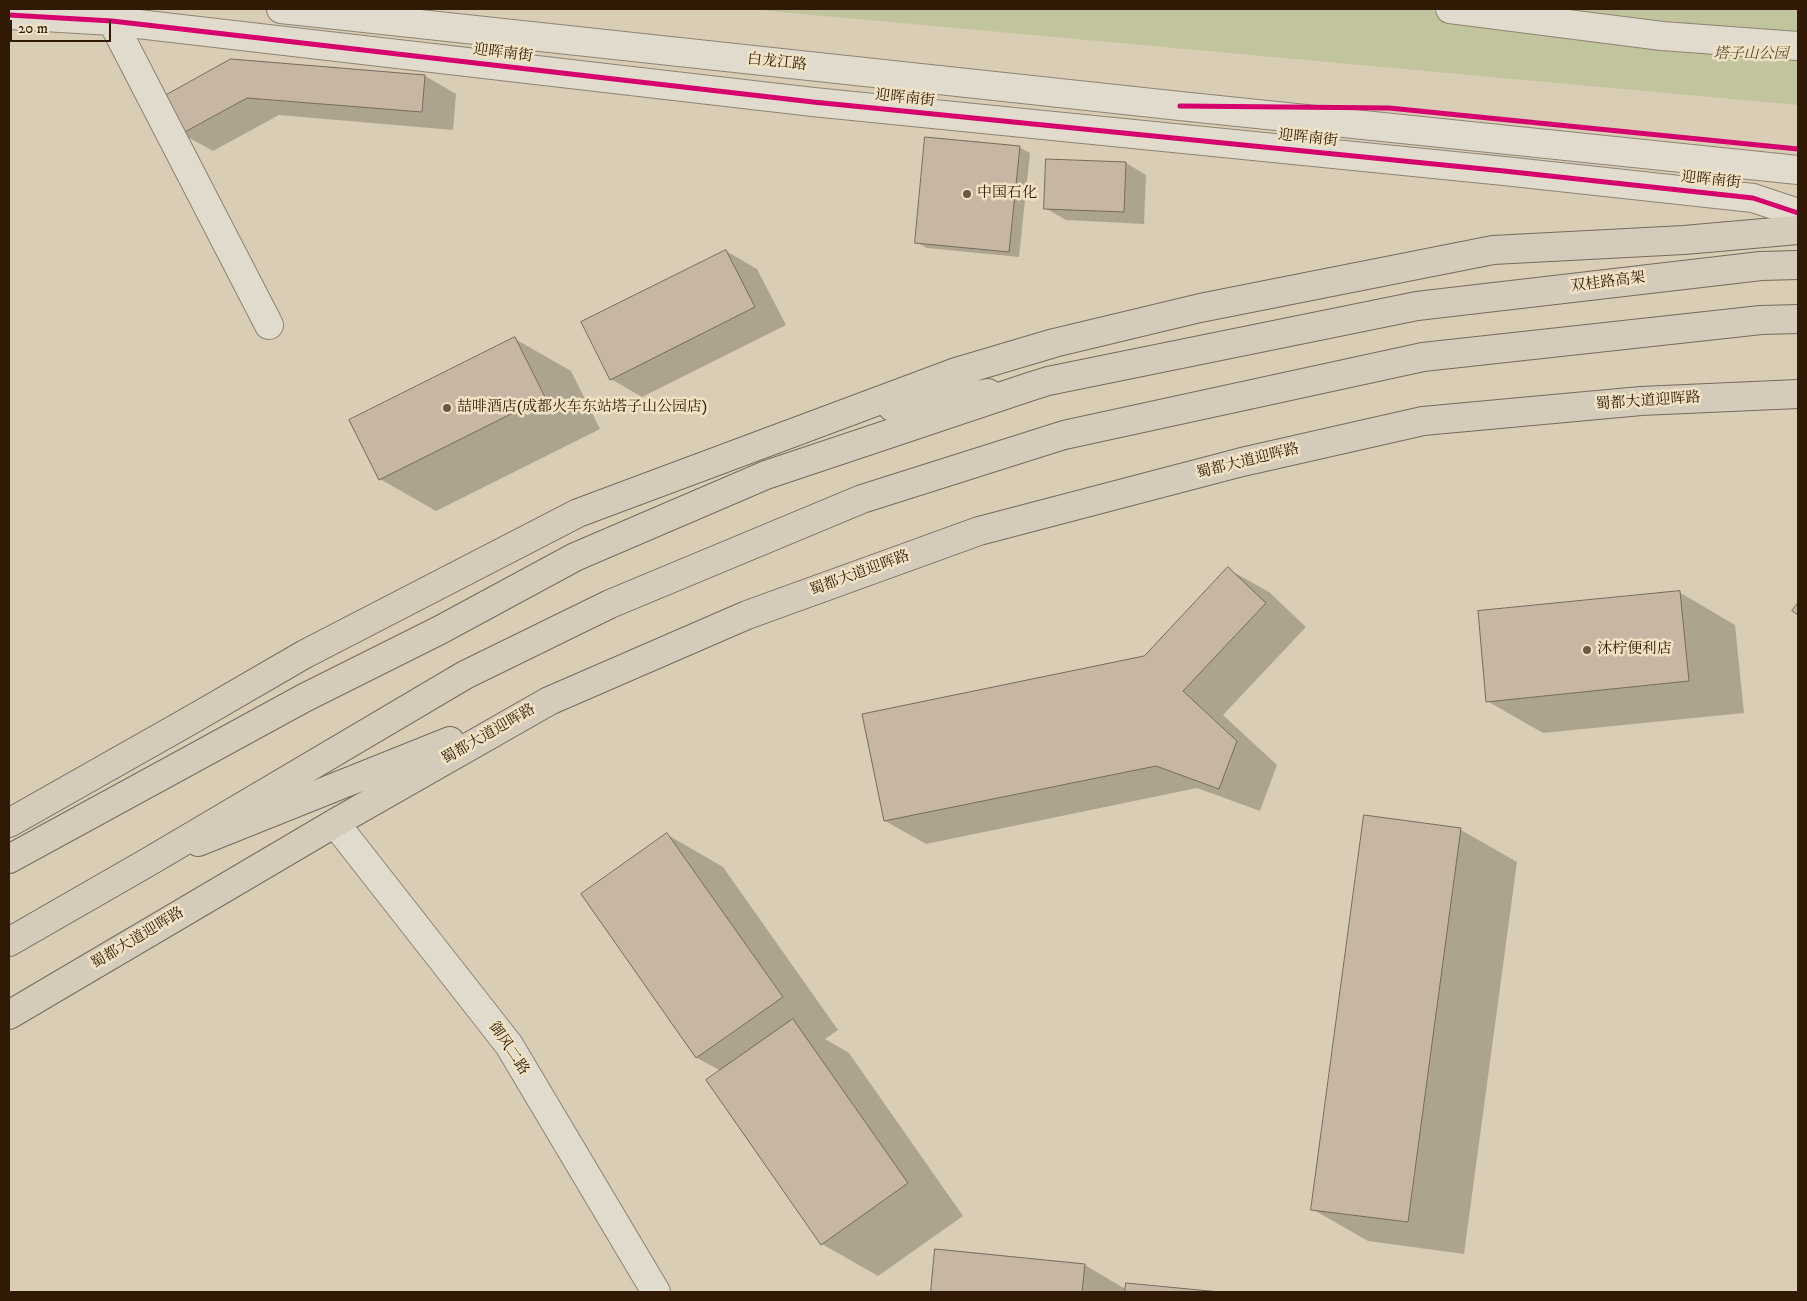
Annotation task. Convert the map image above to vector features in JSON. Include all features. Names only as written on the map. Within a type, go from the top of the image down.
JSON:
[{"type":"main road","points":[[9,823],[305,654],[578,513],[953,373],[1054,343],[1200,308],[1492,250],[1684,240],[1798,230]]},
{"type":"main road","name":"双桂路高架","points":[[1029,387],[1048,381],[1418,306],[1761,266],[1798,265]]},
{"type":"main road","points":[[9,942],[150,862],[464,675],[610,604],[862,499],[1064,435],[1423,357],[1761,320],[1798,319]]},
{"type":"main road","points":[[835,416],[1029,387]]},
{"type":"main road","points":[[9,859],[304,698],[440,630],[575,557],[766,475],[1029,387]]},
{"type":"main road","name":"蜀都大道迎晖路","points":[[9,1015],[335,823],[549,701],[746,615],[979,532],[1242,462],[1423,421],[1642,401],[1798,394]]},
{"type":"main road","points":[[150,862],[549,701]]},
{"type":"main road","points":[[9,847],[191,720]]},
{"type":"street","name":"白龙江路","points":[[280,9],[1273,116],[1798,170]]},
{"type":"street","points":[[1450,9],[1662,36],[1798,46]]},
{"type":"street","name":"迎晖南街","points":[[9,15],[112,21],[813,102],[1753,198],[1798,213]]},
{"type":"street","points":[[112,21],[269,325]]},
{"type":"street","name":"御风二路","points":[[335,823],[509,1045],[656,1292]]},
{"type":"green space","name":"塔子山公园","points":[[748,9],[1798,9],[1798,105]]},
{"type":"building","points":[[231,59],[425,75],[422,112],[247,98],[181,134],[161,98]]},
{"type":"building","name":"中国石化","points":[[925,137],[1020,146],[1009,252],[915,243]]},
{"type":"building","points":[[1046,159],[1126,162],[1124,212],[1044,209]]},
{"type":"building","points":[[726,250],[755,307],[610,380],[581,322]]},
{"type":"building","name":"喆啡酒店(成都火车东站塔子山公园店)","points":[[515,337],[545,397],[379,480],[349,420]]},
{"type":"building","points":[[1228,567],[1266,603],[1183,691],[1237,741],[1219,789],[1156,766],[884,821],[862,714],[1144,656]]},
{"type":"building","points":[[1680,591],[1689,681],[1486,702],[1478,611]]},
{"type":"building","points":[[1798,603],[1798,615],[1792,611]]},
{"type":"building","points":[[1364,815],[1461,828],[1408,1222],[1311,1210]]},
{"type":"building","points":[[667,833],[783,997],[696,1058],[581,894]]},
{"type":"building","points":[[793,1019],[908,1183],[821,1245],[706,1080]]},
{"type":"building","points":[[935,1249],[1085,1264],[1082,1292],[931,1292]]},
{"type":"building","points":[[1126,1283],[1220,1292],[1125,1292]]},
{"type":"cycle path","points":[[9,15],[112,21],[813,102],[1504,171],[1753,198],[1798,213]]},
{"type":"cycle path","points":[[1180,106],[1389,108],[1798,149]]},
{"type":"place","name":"中国石化","points":[[967,194]]},
{"type":"place","name":"喆啡酒店(成都火车东站塔子山公园店)","points":[[447,408]]},
{"type":"place","name":"沐柠便利店","points":[[1587,650]]}]
